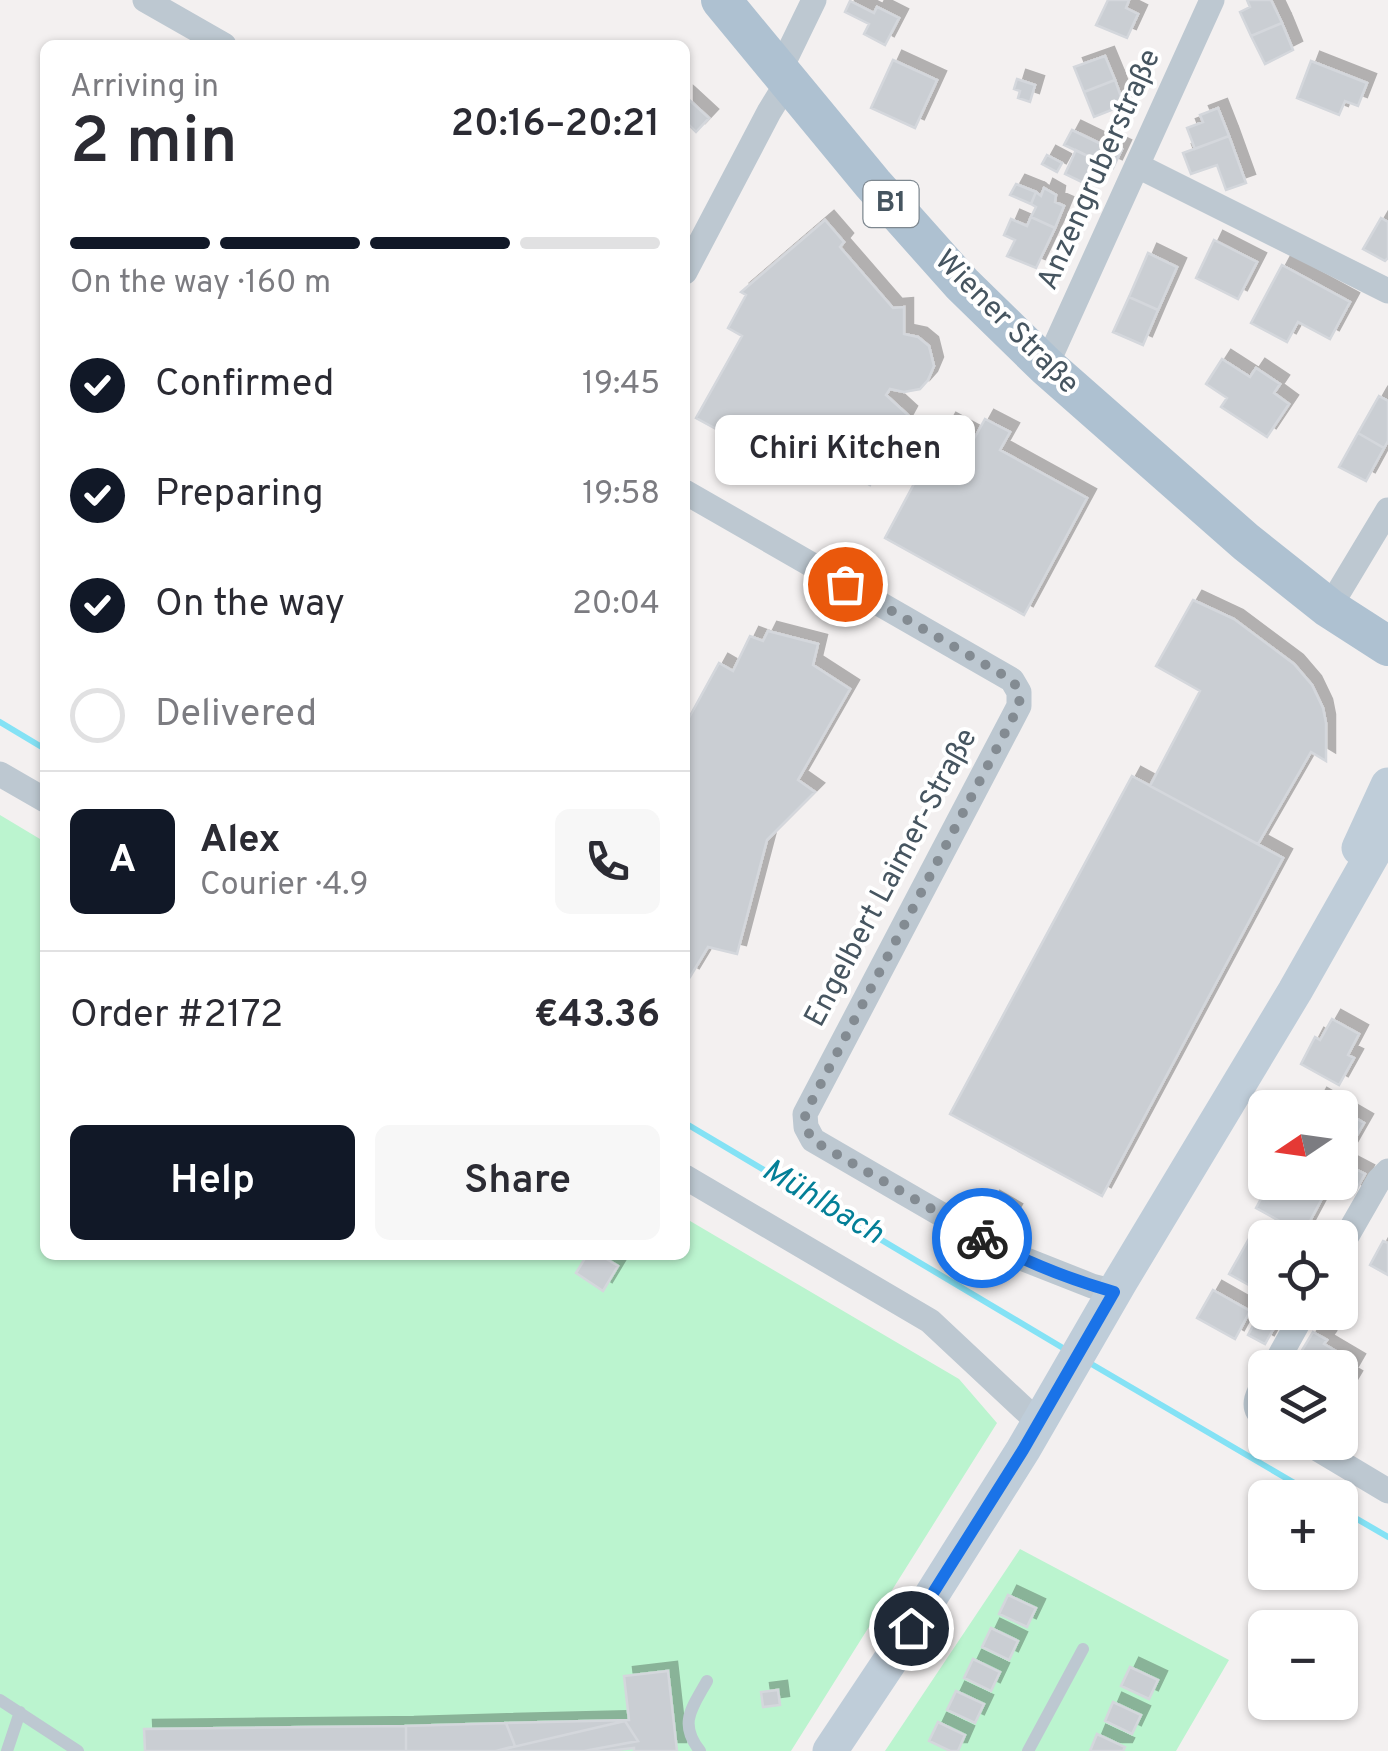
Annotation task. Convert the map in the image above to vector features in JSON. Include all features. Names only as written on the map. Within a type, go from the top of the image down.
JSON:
[{"type":"main road","name":"Wiener Straße","points":[[721,0],[873,184],[962,284],[1046,366],[1224,524],[1329,608],[1388,646]]},
{"type":"main road","name":"Wiener Straße","points":[[1329,608],[1388,675]]},
{"type":"street","points":[[145,0],[215,40]]},
{"type":"street","points":[[690,262],[769,112],[814,0]]},
{"type":"street","name":"Anzengruberstraße","points":[[1046,366],[1212,0]]},
{"type":"street","points":[[1138,166],[1388,290]]},
{"type":"street","name":"Engelbert Laimer-Straße","points":[[690,495],[1012,680],[1020,692],[1019,706],[805,1114],[806,1127],[812,1140],[1006,1252],[1114,1292]]},
{"type":"street","points":[[1329,608],[1388,510]]},
{"type":"street","points":[[0,774],[40,797]]},
{"type":"street","points":[[1294,990],[1388,785]]},
{"type":"street","points":[[830,1751],[1039,1423],[1388,827]]},
{"type":"street","points":[[1356,1220],[1378,1180],[1388,1172]]},
{"type":"street","points":[[690,1179],[930,1320],[1039,1423]]},
{"type":"street","points":[[1337,1460],[1388,1490]]},
{"type":"lane","points":[[1028,1751],[1083,1649]]},
{"type":"lane","points":[[700,1751],[690,1736],[689,1712],[707,1681]]},
{"type":"lane","points":[[0,1700],[78,1751]]},
{"type":"lane","points":[[6,1751],[20,1712]]},
{"type":"green space","points":[[0,815],[40,839],[40,1260],[690,1260],[690,1221],[959,1379],[997,1423],[791,1751],[0,1751]]},
{"type":"green space","points":[[1020,1549],[1229,1660],[1176,1751],[885,1751]]},
{"type":"building","points":[[1108,0],[1129,0],[1126,8],[1138,14],[1127,38],[1096,25]]},
{"type":"building","points":[[1247,0],[1271,0],[1282,23],[1251,36],[1240,12],[1250,7]]},
{"type":"building","points":[[850,1],[874,13],[877,7],[899,18],[885,45],[864,34],[869,24],[845,12]]},
{"type":"building","points":[[1282,23],[1293,50],[1265,64],[1251,36]]},
{"type":"building","points":[[1105,56],[1115,80],[1084,92],[1074,67]]},
{"type":"building","points":[[893,60],[937,80],[915,128],[871,108]]},
{"type":"building","points":[[1311,61],[1367,83],[1358,106],[1345,101],[1339,115],[1297,98]]},
{"type":"building","points":[[1017,79],[1035,85],[1030,102],[1018,98],[1020,91],[1014,89]]},
{"type":"building","points":[[1115,80],[1124,105],[1094,117],[1084,92]]},
{"type":"building","points":[[690,101],[709,118],[696,132],[690,126]]},
{"type":"building","points":[[1218,108],[1229,136],[1195,149],[1187,128],[1203,122],[1200,115]]},
{"type":"building","points":[[1072,130],[1122,149],[1113,168],[1064,145]]},
{"type":"building","points":[[1229,136],[1246,183],[1226,190],[1217,165],[1191,174],[1183,153]]},
{"type":"building","points":[[1076,150],[1096,160],[1084,183],[1065,174]]},
{"type":"building","points":[[1047,155],[1062,163],[1057,172],[1042,164]]},
{"type":"building","points":[[1016,184],[1036,192],[1031,204],[1010,195]]},
{"type":"building","points":[[1044,188],[1056,195],[1055,202],[1064,206],[1055,228],[1031,217],[1036,192],[1041,196]]},
{"type":"building","points":[[1031,217],[1055,228],[1036,268],[1007,256],[1015,240],[1004,235],[1011,219],[1027,226]]},
{"type":"building","points":[[1381,218],[1388,222],[1385,261],[1363,249]]},
{"type":"building","points":[[825,220],[844,242],[840,247],[893,308],[904,307],[904,334],[918,337],[929,346],[934,366],[920,389],[890,389],[886,395],[908,415],[870,485],[774,431],[762,454],[696,418],[742,336],[728,328],[746,295],[741,292]]},
{"type":"building","points":[[1214,240],[1257,262],[1238,299],[1196,278]]},
{"type":"building","points":[[1148,253],[1177,267],[1158,310],[1129,297]]},
{"type":"building","points":[[1282,265],[1350,302],[1330,339],[1298,322],[1287,342],[1251,323]]},
{"type":"building","points":[[1129,297],[1158,310],[1143,345],[1113,332]]},
{"type":"building","points":[[1222,359],[1250,377],[1256,368],[1280,384],[1274,393],[1289,404],[1267,437],[1221,407],[1227,398],[1206,384]]},
{"type":"building","points":[[1379,396],[1388,401],[1388,441],[1384,448],[1358,433]]},
{"type":"building","points":[[985,419],[1010,432],[1000,450],[1087,498],[1024,615],[885,538],[947,422],[975,437]]},
{"type":"building","points":[[1358,433],[1384,448],[1366,481],[1339,467]]},
{"type":"building","points":[[1193,600],[1234,619],[1294,664],[1312,685],[1323,708],[1326,761],[1311,752],[1258,844],[1150,786],[1200,691],[1156,666]]},
{"type":"building","points":[[768,631],[818,644],[813,665],[850,689],[798,780],[815,792],[767,840],[737,954],[708,947],[690,977],[690,716],[719,663],[733,671],[750,636],[763,641]]},
{"type":"building","points":[[1132,776],[1283,858],[1102,1196],[950,1114]]},
{"type":"building","points":[[1332,1019],[1359,1034],[1348,1055],[1354,1058],[1339,1085],[1301,1064],[1315,1037],[1320,1040]]},
{"type":"building","points":[[991,1200],[1013,1213],[1000,1235],[978,1222]]},
{"type":"building","points":[[1260,1200],[1321,1200],[1310,1220],[1278,1220],[1256,1208]]},
{"type":"building","points":[[1248,1241],[1248,1285],[1229,1274]]},
{"type":"building","points":[[1383,1241],[1388,1243],[1388,1275],[1370,1265]]},
{"type":"building","points":[[584,1260],[608,1260],[618,1266],[603,1291],[576,1273]]},
{"type":"building","points":[[1213,1290],[1248,1310],[1235,1339],[1197,1318]]},
{"type":"building","points":[[1251,1330],[1273,1330],[1265,1344],[1248,1335]]},
{"type":"building","points":[[1313,1332],[1334,1350],[1302,1350]]},
{"type":"building","points":[[1008,1595],[1036,1608],[1027,1627],[999,1614]]},
{"type":"building","points":[[991,1628],[1018,1641],[1009,1660],[982,1647]]},
{"type":"building","points":[[973,1659],[1000,1672],[991,1691],[964,1678]]},
{"type":"building","points":[[1130,1667],[1158,1680],[1149,1699],[1121,1686]]},
{"type":"building","points":[[668,1671],[677,1751],[496,1751],[515,1746],[506,1723],[629,1720],[624,1676]]},
{"type":"building","points":[[778,1690],[780,1705],[763,1707],[761,1692]]},
{"type":"building","points":[[956,1691],[984,1704],[975,1723],[947,1710]]},
{"type":"building","points":[[1113,1702],[1141,1715],[1132,1734],[1105,1721]]},
{"type":"building","points":[[625,1721],[638,1741],[584,1751],[496,1751]]},
{"type":"building","points":[[938,1722],[965,1735],[958,1751],[929,1741]]},
{"type":"building","points":[[506,1723],[515,1746],[496,1751],[406,1751],[406,1726]]},
{"type":"building","points":[[406,1726],[406,1751],[145,1751],[144,1729]]},
{"type":"building","points":[[1097,1734],[1125,1747],[1123,1751],[1090,1751]]},
{"type":"waterway","name":"Mühlbach","points":[[0,722],[40,746]]},
{"type":"waterway","name":"Mühlbach","points":[[690,1126],[1068,1351]]},
{"type":"waterway","name":"Mühlbach","points":[[1088,1362],[1289,1480]]},
{"type":"waterway","name":"Mühlbach","points":[[1358,1520],[1388,1537]]},
{"type":"way so far","points":[[845,584],[1012,680],[1020,692],[1019,706],[805,1114],[806,1127],[812,1140],[982,1238]]},
{"type":"place","name":"Chiri Kitchen","points":[[845,584]]},
{"type":"route","points":[[911,1628],[1023,1450],[1114,1292],[1006,1252],[982,1238]]}]
